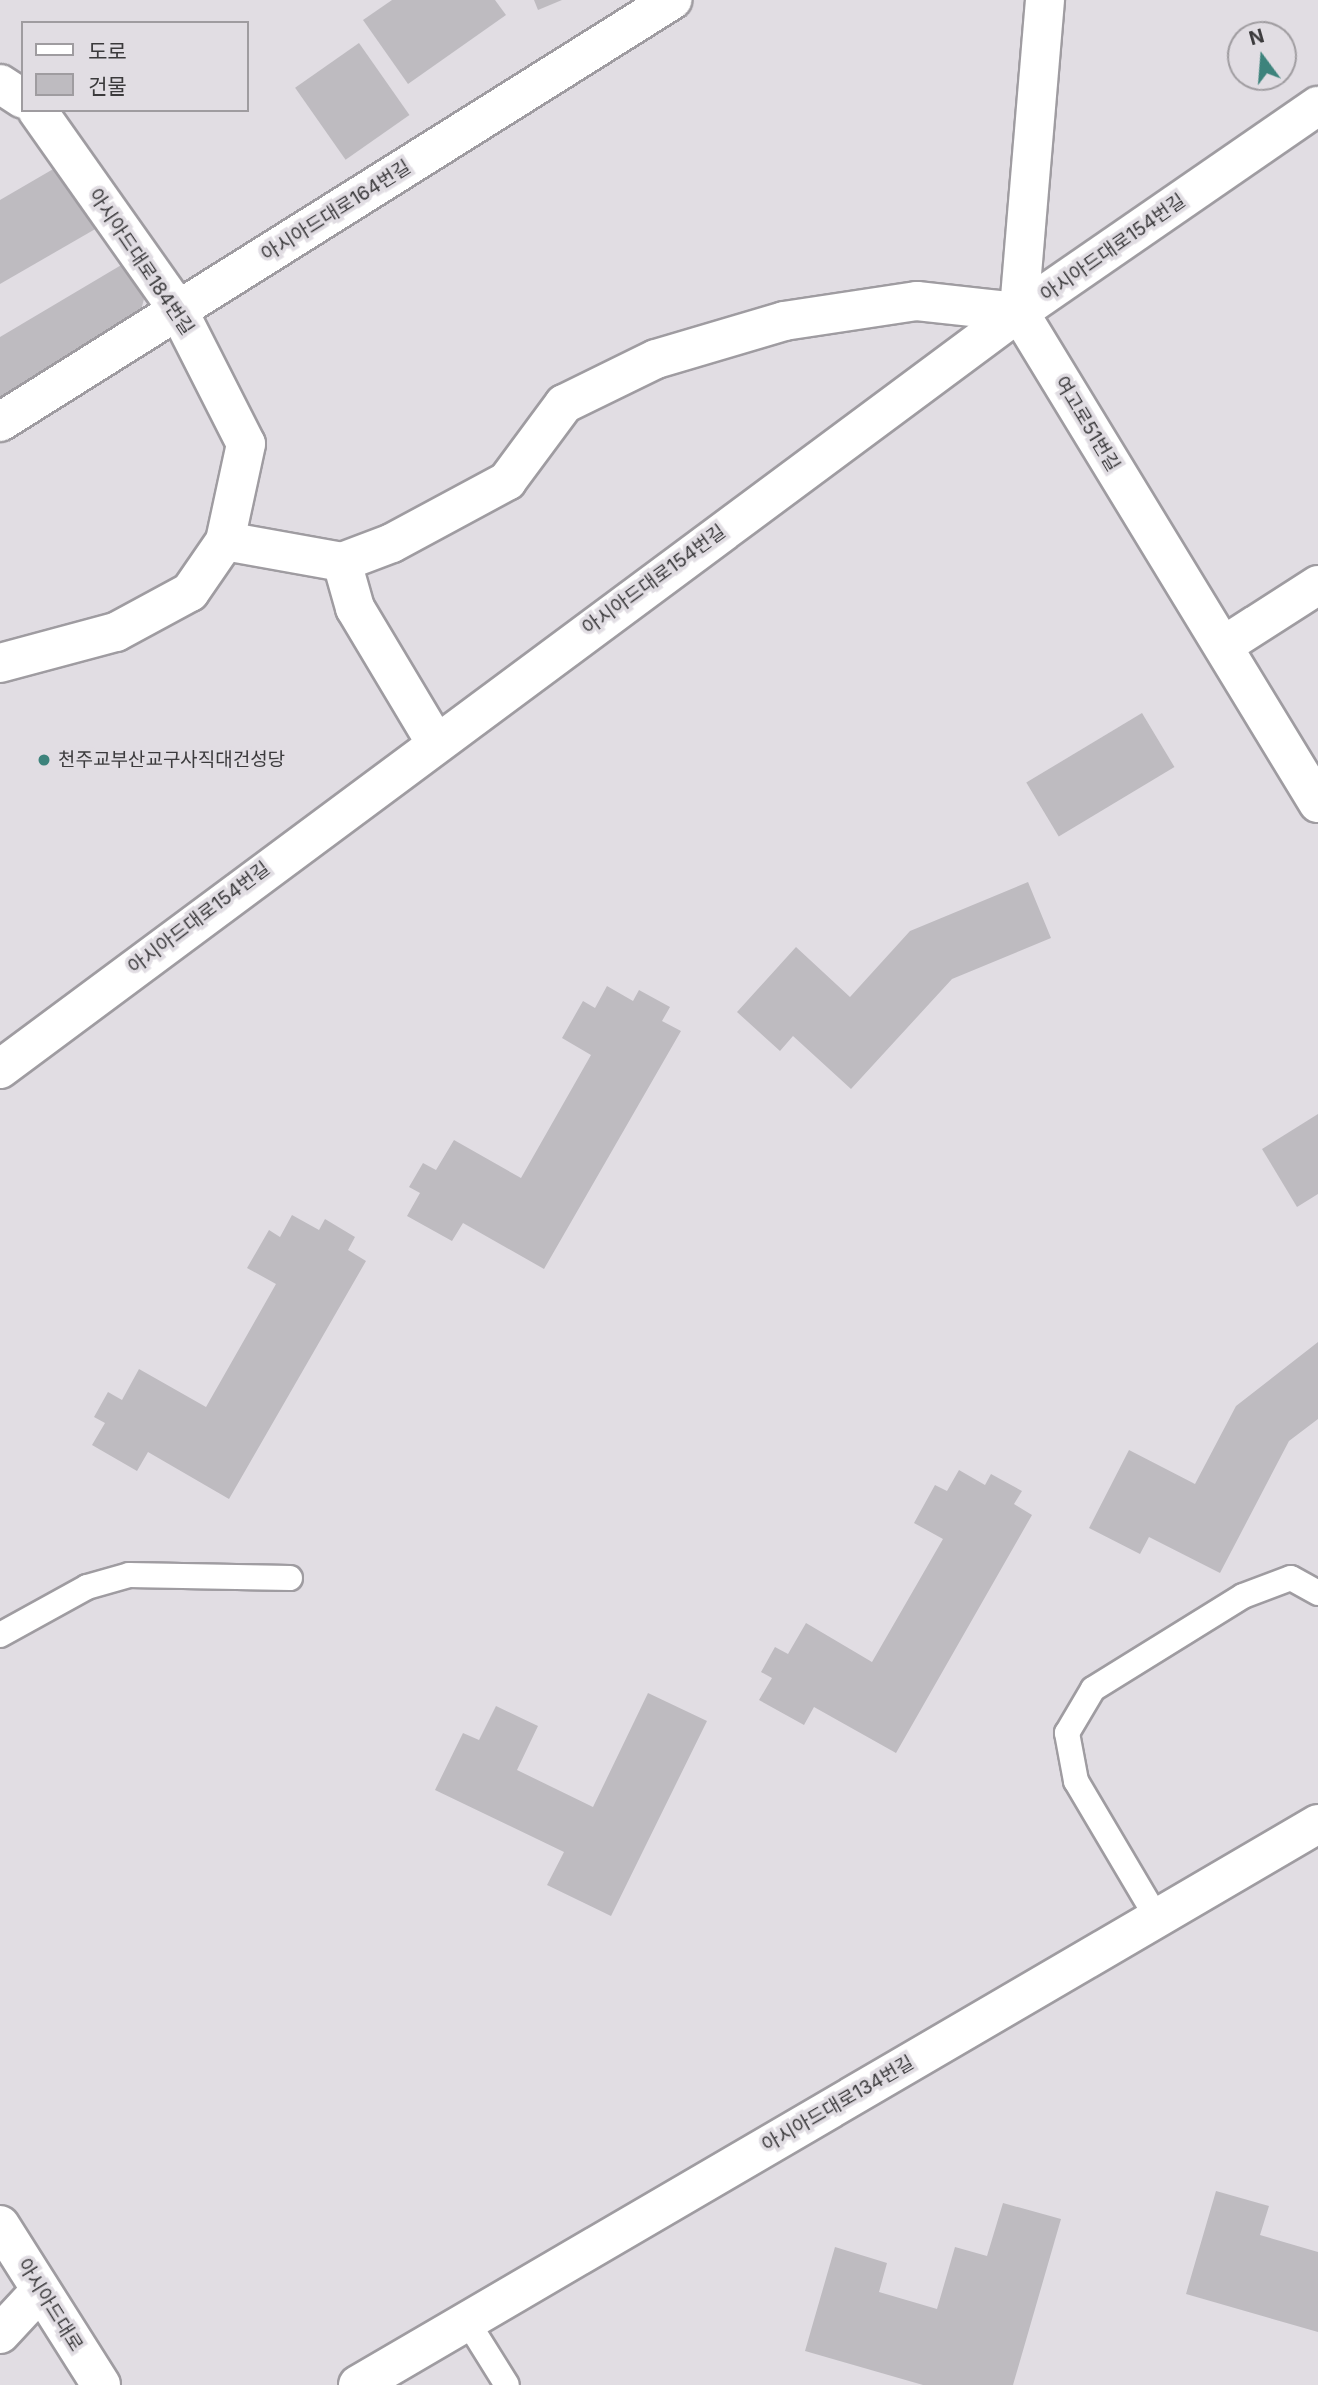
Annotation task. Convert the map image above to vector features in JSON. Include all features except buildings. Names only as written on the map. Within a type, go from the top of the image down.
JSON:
[{"type":"street","name":"아시아드대로164번길","points":[[0,422],[672,0]]},
{"type":"street","points":[[0,663],[116,632],[190,592],[225,541],[342,562],[392,544],[507,481],[564,404],[656,359],[784,321],[917,301],[1019,312],[1045,0]]},
{"type":"street","points":[[0,83],[21,98]]},
{"type":"street","name":"아시아드대로154번길","points":[[0,1069],[434,740],[1019,312],[1318,106]]},
{"type":"street","name":"아시아드대로184번길","points":[[38,112],[178,310],[246,444],[225,541]]},
{"type":"street","name":"여고로51번길","points":[[1019,312],[1318,803]]},
{"type":"street","points":[[342,562],[355,608],[434,740]]},
{"type":"street","points":[[1223,646],[1318,585]]},
{"type":"street","name":"아시아드대로134번길","points":[[358,2385],[1318,1824]]},
{"type":"street","name":"아시아드대로","points":[[0,2225],[101,2385]]},
{"type":"street","points":[[0,2303],[40,2291]]},
{"type":"street","points":[[0,2334],[40,2291]]},
{"type":"lane","points":[[0,1634],[87,1587],[129,1575],[290,1578]]},
{"type":"lane","points":[[1157,1918],[1076,1781],[1067,1733],[1093,1689],[1243,1596],[1291,1578],[1318,1593]]},
{"type":"lane","points":[[467,2321],[508,2385]]},
{"type":"place","name":"천주교부산교구사직대건성당","points":[[44,760]]}]
